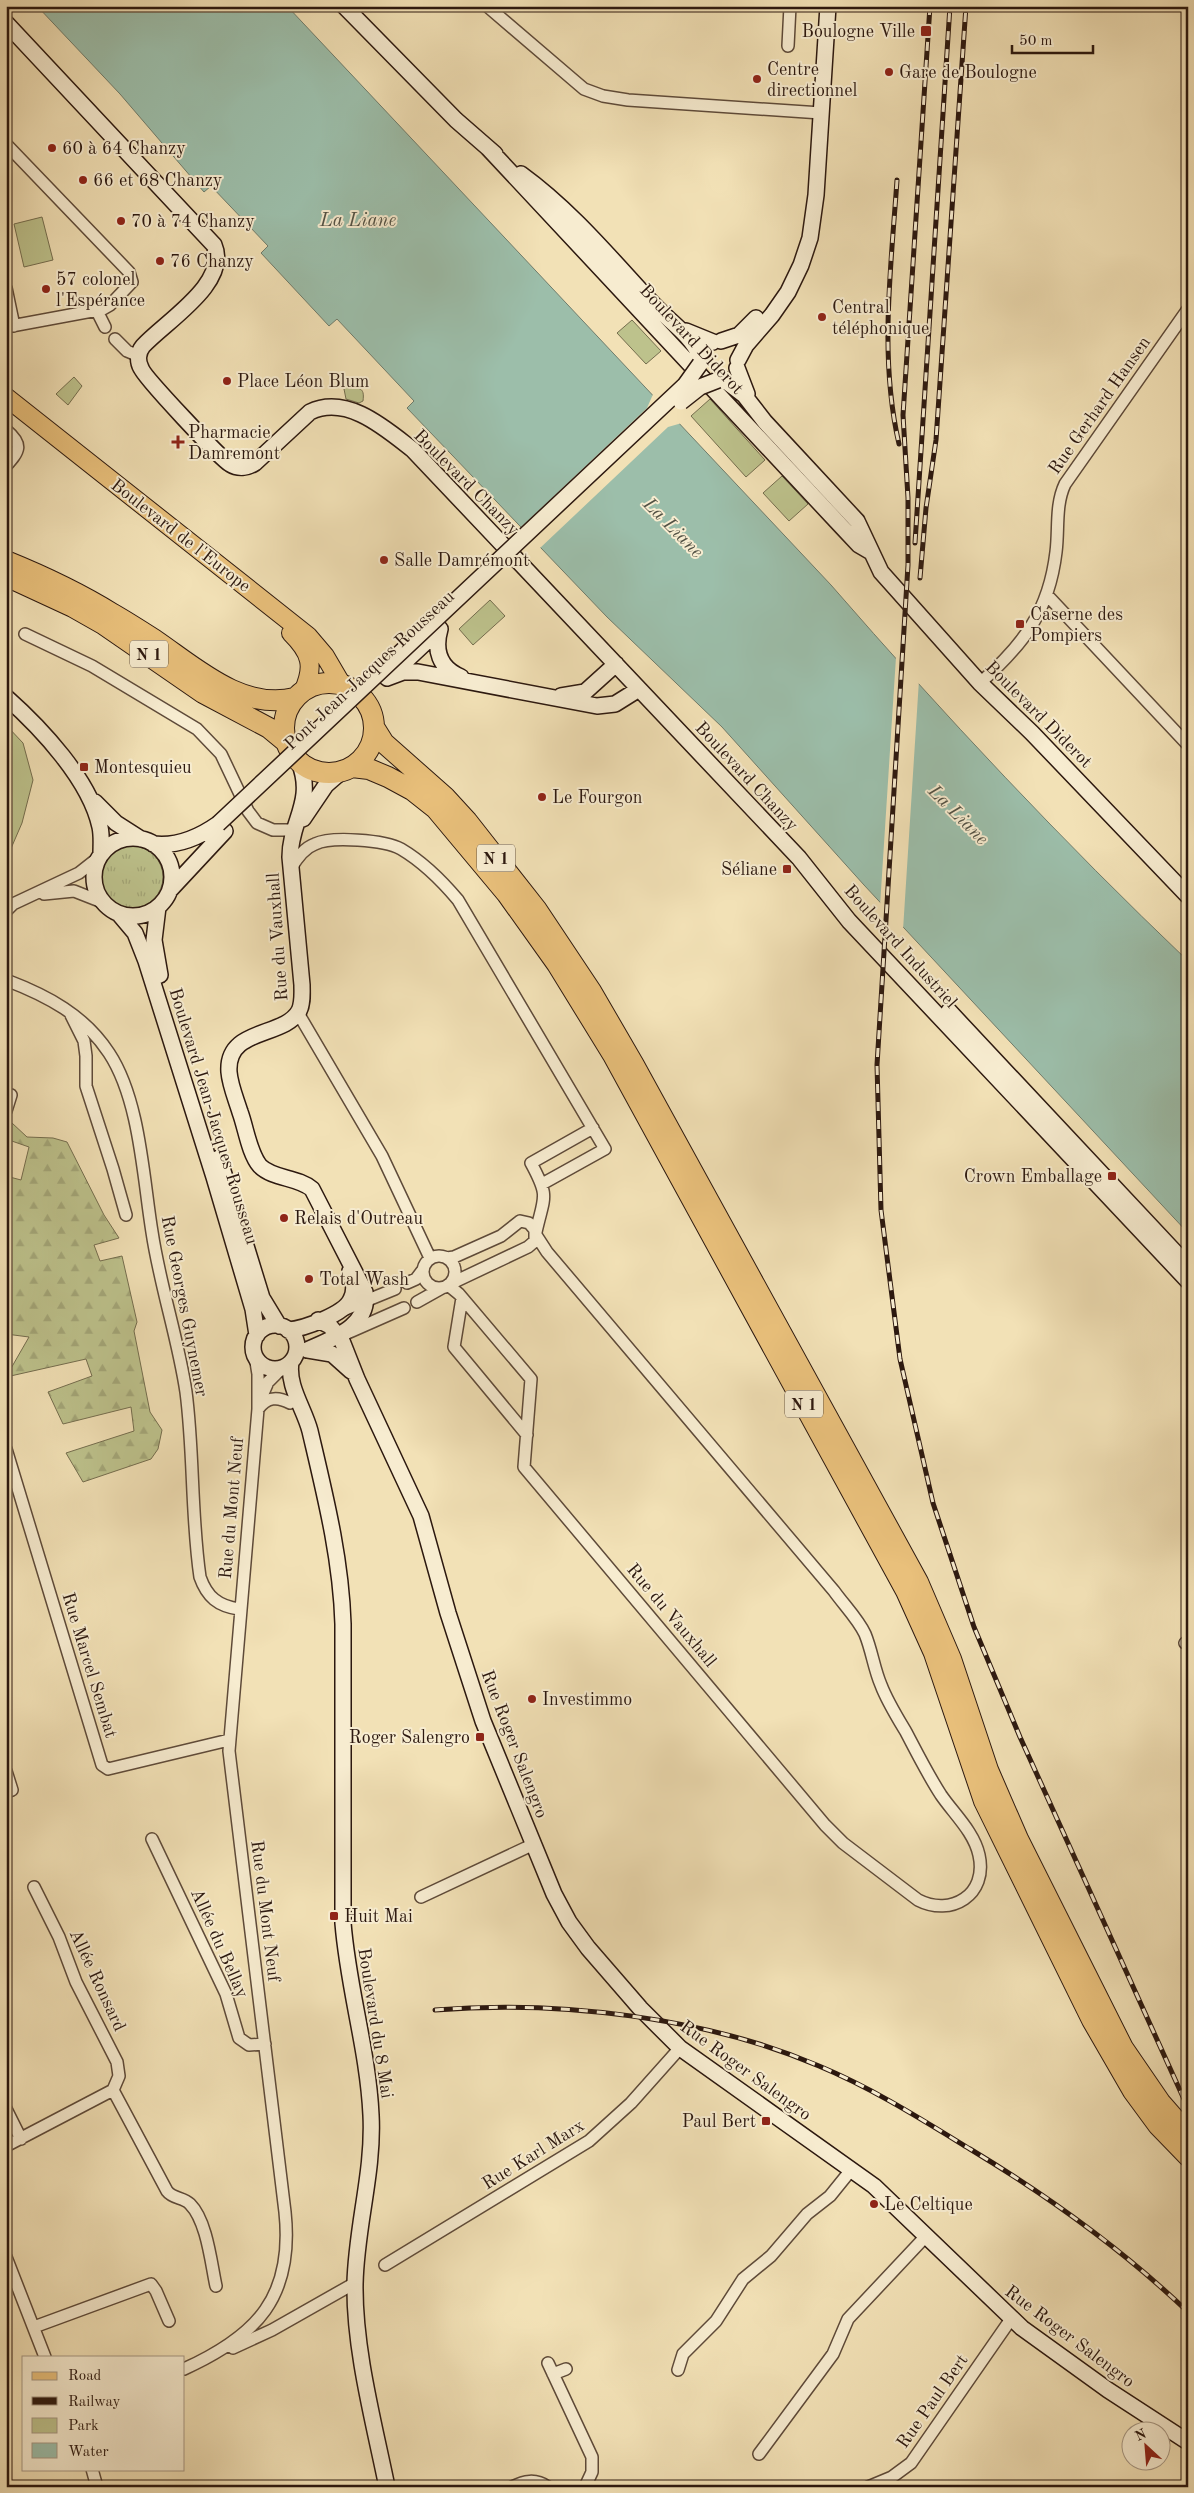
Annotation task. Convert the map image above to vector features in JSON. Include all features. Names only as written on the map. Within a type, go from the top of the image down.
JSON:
[{"type":"highway","name":"N 1","points":[[6,561],[100,606],[206,676],[231,690],[268,702],[299,695]]},
{"type":"highway","name":"N 1","points":[[6,576],[73,607],[103,624],[203,693],[270,728],[286,742]]},
{"type":"highway","points":[[324,683],[342,685],[354,691],[365,701],[372,713],[374,727],[372,740],[367,752],[346,769],[319,772],[299,762],[286,742],[285,719],[299,695],[324,683]]},
{"type":"highway","name":"N 1","points":[[374,727],[384,743],[456,808],[501,864],[556,937],[618,1034],[918,1582],[951,1659],[988,1770],[1004,1809],[1145,2095],[1188,2156]]},
{"type":"highway","name":"N 1","points":[[346,769],[375,771],[404,785],[442,815],[529,923],[593,1020],[906,1591],[941,1673],[984,1801],[1116,2065],[1145,2095],[1188,2134]]},
{"type":"main road","name":"Boulevard de l'Europe","points":[[6,397],[308,636],[326,656],[342,685]]},
{"type":"main road","name":"Boulevard de l'Europe","points":[[6,407],[292,634],[302,644],[310,660],[309,676],[299,695]]},
{"type":"street","name":"Boulevard Diderot","points":[[344,6],[439,103],[488,148],[555,201],[664,315],[692,341],[700,360]]},
{"type":"street","points":[[487,6],[574,82],[598,95],[628,100],[816,112]]},
{"type":"street","points":[[788,46],[790,6]]},
{"type":"street","points":[[818,6],[816,112],[814,212],[805,254],[788,292],[772,315],[746,345],[731,375],[720,380],[706,375],[700,360],[706,346],[739,334],[755,320],[775,294],[792,260],[805,212],[816,112],[828,6]]},
{"type":"street","points":[[6,23],[192,219],[215,249],[216,268],[208,283],[146,343],[139,356],[127,351],[115,339]]},
{"type":"street","points":[[6,288],[10,327],[106,308],[132,282],[131,275],[9,145]]},
{"type":"street","name":"Boulevard Diderot","points":[[488,148],[859,545],[871,552]]},
{"type":"street","name":"Rue Gerhard Hansen","points":[[980,683],[1029,633],[1047,596],[1054,569],[1059,500],[1064,484],[1188,309]]},
{"type":"street","points":[[97,310],[105,327]]},
{"type":"street","name":"Boulevard Diderot","points":[[678,327],[717,342]]},
{"type":"street","points":[[717,342],[733,348],[737,364]]},
{"type":"street","name":"Boulevard Chanzy","points":[[139,356],[139,364],[145,374],[226,461],[239,467],[255,463],[314,410],[342,407],[376,423],[412,450],[436,473],[824,887]]},
{"type":"street","name":"Pont Jean-Jacques Rousseau","points":[[221,828],[685,385],[700,360]]},
{"type":"street","name":"Boulevard Diderot","points":[[737,364],[753,406]]},
{"type":"street","name":"Boulevard Diderot","points":[[720,380],[738,389],[769,427],[857,521],[884,575],[932,626],[980,683],[1032,732],[1188,896]]},
{"type":"street","name":"Pont Jean-Jacques Rousseau","points":[[221,828],[387,678],[695,390],[720,380]]},
{"type":"street","points":[[6,430],[14,437],[18,448],[17,453],[6,466]]},
{"type":"street","points":[[1047,596],[1187,744]]},
{"type":"street","points":[[440,629],[437,645],[440,661],[451,672],[469,680]]},
{"type":"street","points":[[25,634],[92,666],[203,733],[217,749],[248,811],[257,823],[273,830],[296,829]]},
{"type":"street","points":[[552,696],[571,696],[585,692],[616,664]]},
{"type":"street","points":[[387,678],[403,672],[413,672],[469,680],[552,696],[571,702],[603,706],[620,702],[639,689]]},
{"type":"street","points":[[6,697],[50,743],[83,787],[108,816],[164,853],[169,862],[172,876],[170,890]]},
{"type":"street","name":"Rue du Vauxhall","points":[[299,762],[305,778],[306,793],[290,847],[302,993],[298,1013],[290,1020],[253,1036],[239,1045],[230,1062],[230,1080],[258,1163],[268,1171],[304,1184],[312,1189],[364,1289],[366,1302]]},
{"type":"street","name":"Rue du Vauxhall","points":[[296,829],[326,785],[346,769]]},
{"type":"street","points":[[83,787],[100,827],[100,856],[93,879],[96,891],[102,902]]},
{"type":"street","points":[[6,911],[79,873],[119,841],[130,838],[166,845],[184,842],[221,828]]},
{"type":"street","points":[[26,899],[51,892],[74,891],[102,902],[119,914],[140,916],[158,907],[221,828]]},
{"type":"street","points":[[291,868],[312,845],[322,841],[337,840],[390,845],[405,852],[430,871],[468,913],[605,1149],[542,1184]]},
{"type":"street","name":"Boulevard Industriel","points":[[824,887],[856,913],[1188,1266]]},
{"type":"street","name":"Boulevard Industriel","points":[[824,887],[849,921],[1188,1281]]},
{"type":"street","name":"Boulevard Jean-Jacques Rousseau","points":[[158,907],[154,940],[157,966],[262,1298],[284,1328]]},
{"type":"street","name":"Boulevard Jean-Jacques Rousseau","points":[[119,914],[135,933],[146,961],[216,1184],[253,1309],[257,1335]]},
{"type":"street","name":"Rue Georges Guynemer","points":[[6,980],[42,994],[89,1027],[104,1046],[122,1076],[128,1095],[154,1249],[178,1347],[186,1390],[200,1577],[206,1591],[217,1603],[239,1610]]},
{"type":"street","name":"Rue Georges Guynemer","points":[[67,1010],[84,1041],[86,1086],[126,1215]]},
{"type":"street","points":[[298,1013],[382,1156],[430,1258]]},
{"type":"street","points":[[6,1111],[11,1095]]},
{"type":"street","points":[[417,1302],[528,1247],[535,1241],[545,1194],[531,1163],[593,1128]]},
{"type":"street","points":[[407,1283],[416,1278],[430,1258],[456,1256],[501,1236],[520,1221],[529,1224],[536,1234]]},
{"type":"street","name":"Rue du Vauxhall","points":[[447,1286],[462,1298],[531,1379],[524,1467],[825,1825],[843,1843],[918,1900],[929,1905],[941,1907],[958,1902],[974,1890],[980,1875],[980,1856],[971,1836],[937,1789],[884,1693],[863,1632],[834,1591],[547,1252],[536,1234]]},
{"type":"street","name":"Rue du Vauxhall","points":[[334,1313],[349,1303],[354,1291],[345,1255]]},
{"type":"street","points":[[446,1258],[453,1264],[455,1271],[447,1286]]},
{"type":"street","points":[[422,1271],[423,1278],[428,1285],[447,1286]]},
{"type":"street","name":"Rue du Vauxhall","points":[[284,1328],[300,1328],[395,1289]]},
{"type":"street","points":[[462,1298],[454,1347],[527,1434]]},
{"type":"street","points":[[338,1336],[358,1320],[366,1302]]},
{"type":"street","points":[[286,1363],[296,1342],[284,1328],[268,1326],[257,1335],[253,1345],[255,1356],[286,1363],[338,1336],[404,1308]]},
{"type":"street","name":"Rue Roger Salengro","points":[[318,1320],[330,1326],[338,1336],[421,1516],[448,1613],[477,1703],[557,1900],[575,1931],[640,2008],[680,2048],[879,2190],[1011,2319],[1115,2395],[1188,2442]]},
{"type":"street","name":"Rue Roger Salengro","points":[[286,1363],[321,1350],[334,1355],[343,1362],[357,1380]]},
{"type":"street","name":"Rue du Mont Neuf","points":[[185,2369],[221,2352],[247,2332],[262,2314],[278,2288],[285,2261],[286,2212],[231,1775],[229,1740],[258,1409],[258,1374],[255,1356]]},
{"type":"street","name":"Rue du Mont Neuf","points":[[258,1409],[263,1390],[286,1363]]},
{"type":"street","name":"Boulevard du 8 Mai","points":[[286,1363],[282,1385],[319,1474]]},
{"type":"street","name":"Boulevard du 8 Mai","points":[[286,1363],[309,1428],[333,1529],[342,1592],[343,1923],[346,1959],[367,2067],[371,2114],[369,2162],[355,2283],[359,2340],[387,2487]]},
{"type":"street","points":[[258,1409],[263,1403],[272,1398],[280,1398],[290,1403]]},
{"type":"street","name":"Rue Marcel Sembat","points":[[6,1449],[104,1767],[108,1769],[229,1740]]},
{"type":"street","points":[[6,1771],[12,1790],[6,1792]]},
{"type":"street","name":"Allée du Bellay","points":[[152,1839],[226,1994],[239,2038],[250,2045],[265,2044]]},
{"type":"street","points":[[421,1897],[534,1844]]},
{"type":"street","name":"Allée Ronsard","points":[[34,1887],[59,1937],[76,1982],[117,2062],[118,2076],[113,2090]]},
{"type":"street","name":"Rue Karl Marx","points":[[385,2265],[582,2146],[631,2103],[680,2048]]},
{"type":"street","points":[[6,2146],[113,2090],[167,2191],[172,2196],[189,2203],[194,2210],[205,2236],[216,2286]]},
{"type":"street","points":[[6,2109],[21,2139]]},
{"type":"street","points":[[678,2370],[683,2354],[716,2320],[743,2279],[771,2256],[807,2214],[830,2196],[851,2170]]},
{"type":"street","points":[[760,2454],[829,2359],[848,2319],[926,2236]]},
{"type":"street","points":[[6,2257],[45,2356]]},
{"type":"street","points":[[221,2352],[255,2339],[355,2283]]},
{"type":"street","points":[[34,2327],[150,2284],[156,2290],[169,2321]]},
{"type":"street","name":"Rue Paul Bert","points":[[868,2487],[892,2477],[911,2462],[1011,2319]]},
{"type":"street","points":[[548,2363],[592,2457],[592,2472],[585,2487]]},
{"type":"street","points":[[553,2374],[566,2368]]},
{"type":"street","points":[[92,2470],[97,2487]]},
{"type":"street","points":[[512,2487],[533,2481],[548,2487]]},
{"type":"green space","points":[[42,217],[53,260],[24,267],[14,224]]},
{"type":"green space","points":[[632,320],[661,351],[646,364],[617,333]]},
{"type":"green space","points":[[74,377],[82,386],[68,405],[56,394]]},
{"type":"green space","points":[[353,383],[363,393],[363,401],[359,403],[346,399],[344,389]]},
{"type":"green space","points":[[710,399],[765,460],[746,477],[691,416]]},
{"type":"green space","points":[[782,476],[808,504],[789,521],[763,493]]},
{"type":"green space","points":[[490,600],[505,616],[473,645],[459,629]]},
{"type":"green space","points":[[6,725],[23,743],[33,780],[22,823],[6,860]]},
{"type":"green space","points":[[132,846],[144,849],[154,855],[160,865],[163,877],[160,889],[154,899],[144,905],[132,908],[120,905],[110,899],[104,889],[101,877],[104,865],[110,855],[120,849]]},
{"type":"green space","points":[[12,1123],[27,1137],[53,1138],[67,1142],[104,1215],[119,1238],[94,1245],[100,1261],[122,1256],[137,1322],[134,1331],[150,1412],[162,1430],[158,1449],[151,1459],[83,1482],[66,1453],[134,1431],[131,1407],[63,1424],[48,1392],[92,1376],[86,1359],[6,1377],[29,1337],[6,1334],[6,1176],[21,1180],[29,1147],[6,1139],[6,1129]]},
{"type":"water","name":"La Liane","points":[[37,6],[287,6],[831,585],[1005,777],[1095,870],[1188,961],[1188,1233],[864,885],[722,727],[607,617],[407,408],[414,401],[337,319],[329,326],[261,253],[268,246],[211,186],[204,192],[120,94]]},
{"type":"pier","points":[[654,392],[682,423],[668,427],[539,549],[519,529],[647,408]]},
{"type":"pier","points":[[896,657],[919,680],[903,930],[880,906]]},
{"type":"railway","points":[[930,6],[903,415],[908,498],[908,565],[877,1065],[881,1210],[900,1359],[933,1503],[974,1627],[1020,1737],[1188,2108]]},
{"type":"railway","points":[[915,543],[950,6]]},
{"type":"railway","points":[[920,578],[926,508],[936,440],[966,6]]},
{"type":"railway","points":[[897,180],[888,313],[888,346],[889,379],[899,444]]},
{"type":"railway","points":[[435,2010],[531,2008],[580,2010],[630,2016],[680,2024],[728,2035],[775,2049],[819,2066],[858,2084],[896,2105],[1028,2185],[1111,2245],[1188,2312]]},
{"type":"place","name":"Boulogne Ville","points":[[926,31]]},
{"type":"place","name":"Gare de Boulogne","points":[[889,72]]},
{"type":"place","name":"Centre directionnel","points":[[757,79]]},
{"type":"place","name":"60 à 64 Chanzy","points":[[52,148]]},
{"type":"place","name":"66 et 68 Chanzy","points":[[83,180]]},
{"type":"place","name":"70 à 74 Chanzy","points":[[121,221]]},
{"type":"place","name":"76 Chanzy","points":[[160,261]]},
{"type":"place","name":"57 colonel l'Espérance","points":[[46,289]]},
{"type":"place","name":"Central téléphonique","points":[[822,317]]},
{"type":"place","name":"Place Léon Blum","points":[[227,381]]},
{"type":"place","name":"Pharmacie Damremont","points":[[178,442]]},
{"type":"place","name":"Salle Damrémont","points":[[384,560]]},
{"type":"place","name":"Caserne des Pompiers","points":[[1020,624]]},
{"type":"place","name":"Montesquieu","points":[[84,767]]},
{"type":"place","name":"Le Fourgon","points":[[542,797]]},
{"type":"place","name":"Séliane","points":[[787,869]]},
{"type":"place","name":"Crown Emballage","points":[[1112,1176]]},
{"type":"place","name":"Relais d'Outreau","points":[[284,1218]]},
{"type":"place","name":"Total Wash","points":[[309,1279]]},
{"type":"place","name":"Investimmo","points":[[532,1699]]},
{"type":"place","name":"Roger Salengro","points":[[480,1737]]},
{"type":"place","name":"Huit Mai","points":[[334,1916]]},
{"type":"place","name":"Paul Bert","points":[[766,2121]]},
{"type":"place","name":"Le Celtique","points":[[874,2204]]}]
